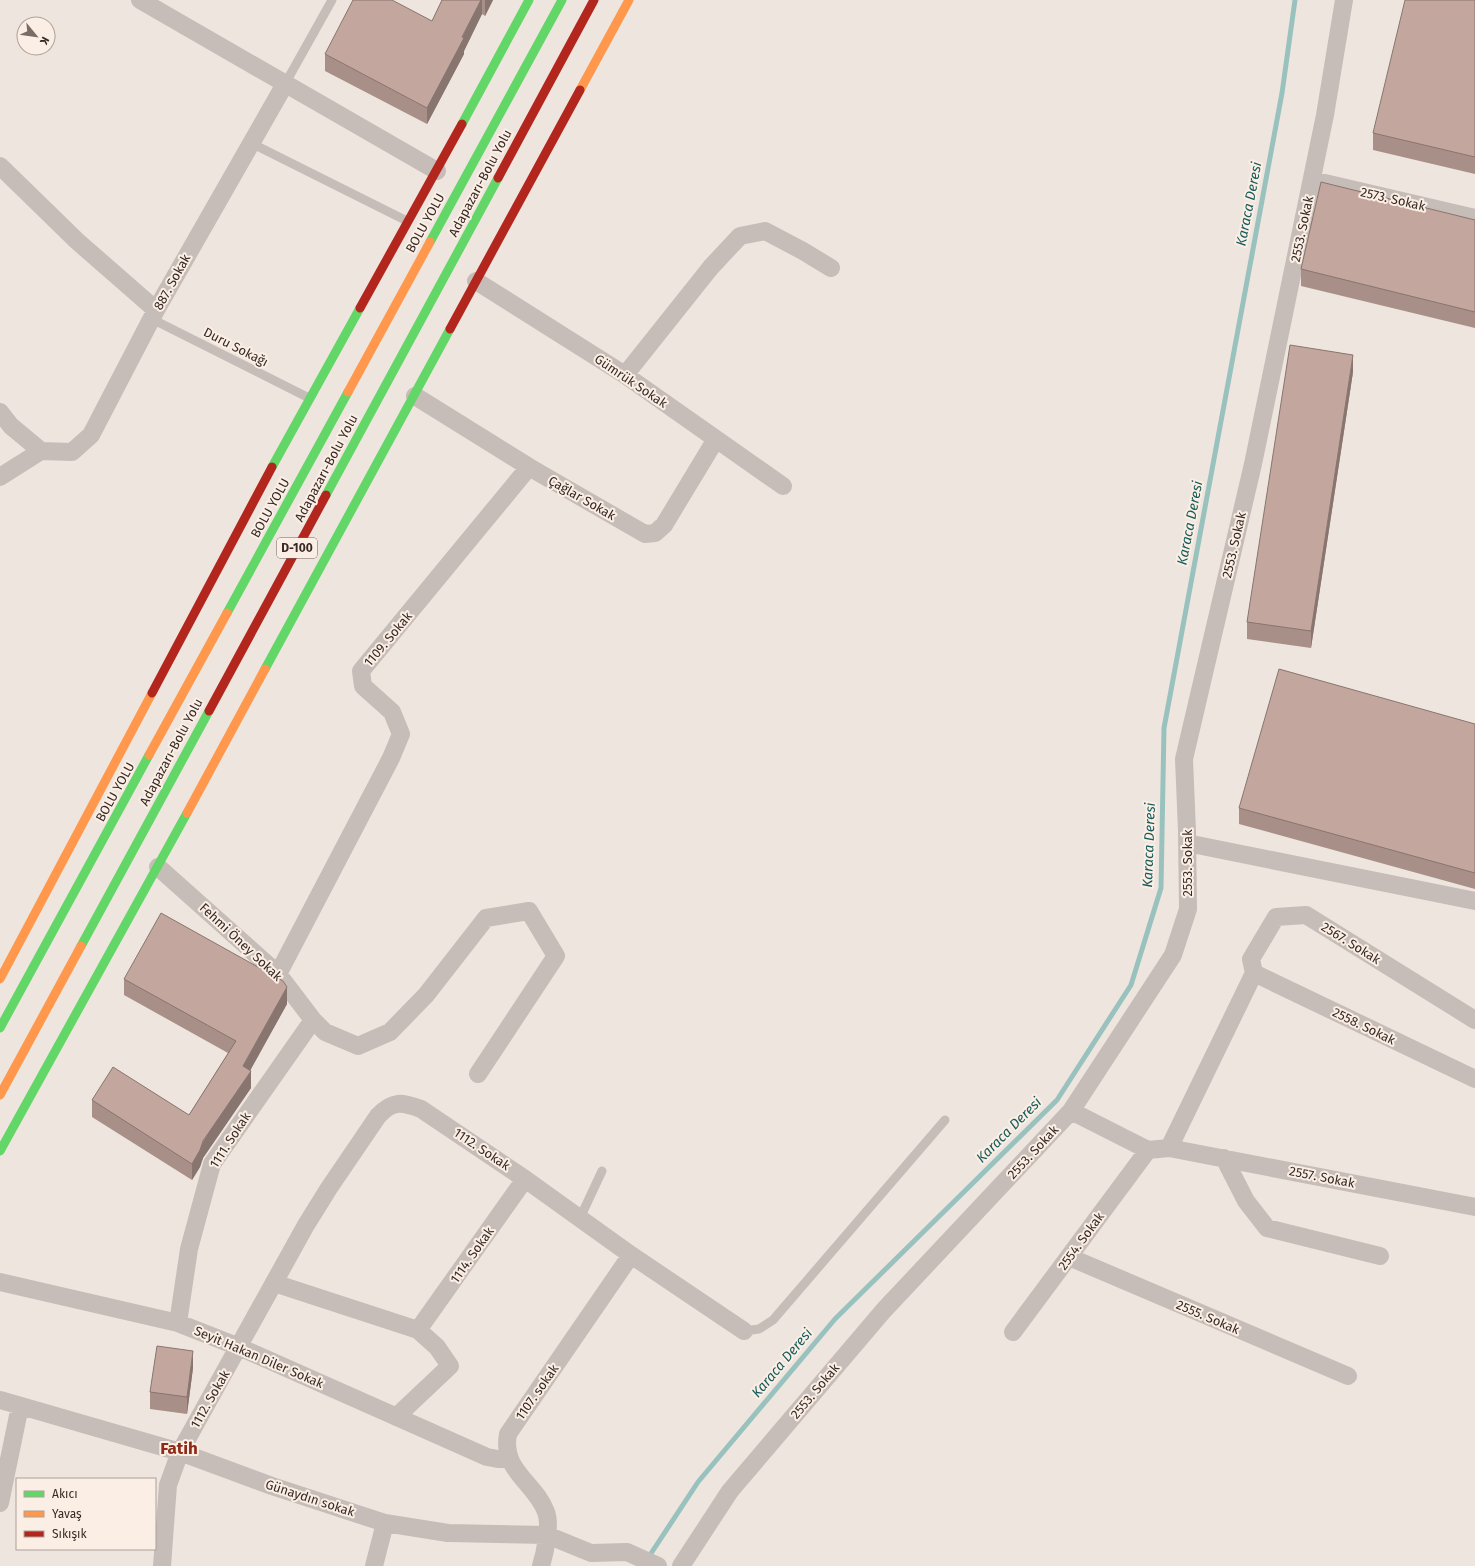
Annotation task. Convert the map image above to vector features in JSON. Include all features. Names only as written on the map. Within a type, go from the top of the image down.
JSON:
[{"type":"highway","points":[[0,979],[309,398],[407,221],[437,171],[529,0]]},
{"type":"highway","name":"BOLU YOLU","points":[[0,1028],[562,0]]},
{"type":"highway","name":"Adapazarı-Bolu Yolu","points":[[0,1095],[594,0]]},
{"type":"highway","points":[[0,1151],[158,867],[629,0]]},
{"type":"street","points":[[140,0],[437,171]]},
{"type":"street","name":"2553. Sokak","points":[[681,1566],[730,1491],[884,1310],[1071,1111],[1173,955],[1188,909],[1184,759],[1253,464],[1312,180],[1344,0]]},
{"type":"street","name":"887. Sokak","points":[[41,450],[72,452],[91,435],[154,315],[250,143],[285,84]]},
{"type":"street","points":[[0,166],[154,315]]},
{"type":"street","name":"2573. Sokak","points":[[1312,180],[1475,218]]},
{"type":"street","points":[[626,375],[711,267],[740,236],[765,231],[830,268]]},
{"type":"street","name":"Gümrük Sokak","points":[[476,281],[626,375],[782,486]]},
{"type":"street","name":"Çağlar Sokak","points":[[415,396],[529,468],[641,533],[650,534],[660,530],[664,525],[716,439]]},
{"type":"street","points":[[0,412],[11,426],[41,450],[0,477]]},
{"type":"street","name":"1109. Sokak","points":[[278,974],[392,758],[401,734],[392,712],[363,686],[361,671],[529,468]]},
{"type":"street","points":[[1187,843],[1475,902]]},
{"type":"street","name":"Fehmi Öney Sokak","points":[[158,867],[278,974],[313,1020],[325,1032],[358,1046],[390,1032],[426,995],[486,918],[528,911],[556,956],[478,1074]]},
{"type":"street","name":"2567. Sokak","points":[[1254,973],[1251,959],[1276,917],[1306,915],[1475,1020]]},
{"type":"street","points":[[1071,1111],[1148,1150],[1169,1148],[1254,973]]},
{"type":"street","name":"2558. Sokak","points":[[1254,973],[1475,1080]]},
{"type":"street","name":"1111. Sokak","points":[[178,1323],[189,1249],[212,1164],[313,1020]]},
{"type":"street","name":"1112. Sokak","points":[[162,1566],[168,1485],[180,1452],[274,1283],[329,1188],[378,1116],[387,1107],[398,1104],[408,1104],[421,1109],[525,1179],[631,1256],[744,1331]]},
{"type":"street","name":"2557. Sokak","points":[[1169,1148],[1475,1207]]},
{"type":"street","name":"2554. Sokak","points":[[1013,1332],[1148,1150]]},
{"type":"street","points":[[1224,1158],[1246,1201],[1267,1228],[1380,1256]]},
{"type":"street","name":"1114. Sokak","points":[[418,1330],[525,1179]]},
{"type":"street","name":"1107. sokak","points":[[541,1566],[547,1535],[548,1520],[546,1512],[509,1458],[506,1443],[508,1434],[631,1256]]},
{"type":"street","name":"2555. Sokak","points":[[1069,1257],[1348,1376]]},
{"type":"street","name":"Seyit Hakan Diler Sokak","points":[[0,1282],[178,1323],[239,1347],[487,1457],[498,1459],[509,1458]]},
{"type":"street","points":[[274,1283],[418,1330],[437,1347],[450,1366],[396,1416]]},
{"type":"street","name":"Günaydın sokak","points":[[0,1400],[180,1452],[272,1486],[385,1523],[448,1533],[547,1535],[591,1553],[627,1552],[658,1566]]},
{"type":"street","points":[[0,1503],[20,1406]]},
{"type":"street","points":[[374,1566],[385,1523]]},
{"type":"lane","points":[[285,84],[332,0]]},
{"type":"lane","points":[[250,143],[407,221]]},
{"type":"lane","name":"Duru Sokağı","points":[[154,315],[309,398]]},
{"type":"lane","points":[[744,1331],[759,1329],[773,1320],[945,1120]]},
{"type":"lane","points":[[580,1218],[602,1171]]},
{"type":"building","points":[[353,0],[392,0],[432,21],[442,0],[481,0],[462,37],[464,38],[427,108],[325,54]]},
{"type":"building","points":[[1405,0],[1475,0],[1475,157],[1373,133]]},
{"type":"building","points":[[1321,182],[1475,220],[1475,312],[1301,269]]},
{"type":"building","points":[[1290,345],[1353,355],[1311,631],[1247,622]]},
{"type":"building","points":[[1279,669],[1475,724],[1475,873],[1239,808]]},
{"type":"building","points":[[161,913],[283,981],[287,987],[243,1066],[251,1071],[203,1141],[192,1164],[92,1100],[113,1067],[189,1115],[236,1041],[124,979]]},
{"type":"building","points":[[157,1346],[193,1351],[187,1397],[150,1392]]},
{"type":"waterway","name":"Karaca Deresi","points":[[648,1558],[698,1482],[835,1319],[1057,1100],[1131,985],[1161,888],[1164,728],[1282,93],[1295,0]]},
{"type":"traffic: fast","points":[[462,124],[529,0]]},
{"type":"traffic: fast","points":[[430,242],[562,0]]},
{"type":"traffic: fast","points":[[326,495],[498,178]]},
{"type":"traffic: fast","points":[[272,467],[360,308]]},
{"type":"traffic: fast","points":[[265,669],[450,329]]},
{"type":"traffic: fast","points":[[227,613],[348,392]]},
{"type":"traffic: fast","points":[[81,946],[209,711]]},
{"type":"traffic: fast","points":[[0,1028],[149,755]]},
{"type":"traffic: fast","points":[[0,1151],[187,813]]},
{"type":"traffic: slow","points":[[580,90],[629,0]]},
{"type":"traffic: slow","points":[[348,392],[430,242]]},
{"type":"traffic: slow","points":[[149,755],[227,613]]},
{"type":"traffic: slow","points":[[187,813],[265,669]]},
{"type":"traffic: slow","points":[[0,979],[152,693]]},
{"type":"traffic: slow","points":[[0,1095],[81,946]]},
{"type":"traffic: jam","points":[[498,178],[594,0]]},
{"type":"traffic: jam","points":[[450,329],[580,90]]},
{"type":"traffic: jam","points":[[360,308],[462,124]]},
{"type":"traffic: jam","points":[[152,693],[272,467]]},
{"type":"traffic: jam","points":[[209,711],[326,495]]},
{"type":"district","name":"Fatih","points":[[179,1448]]}]
